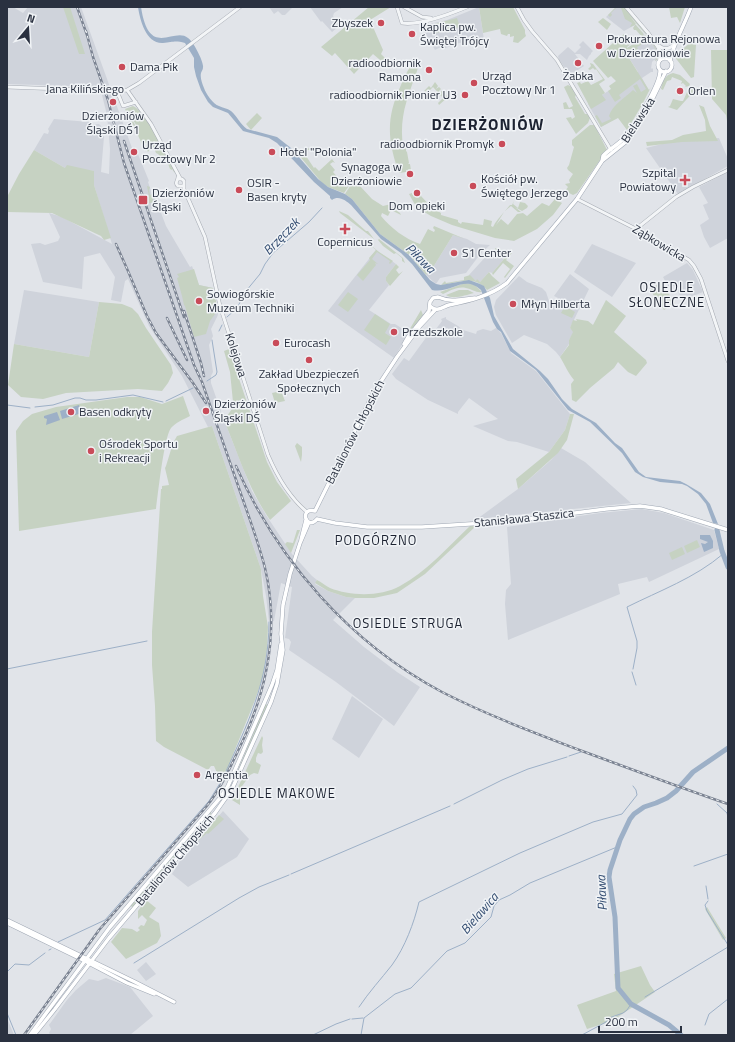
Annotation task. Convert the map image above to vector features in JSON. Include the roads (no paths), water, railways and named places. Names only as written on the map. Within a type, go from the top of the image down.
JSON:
[{"type":"main road","points":[[667,59],[685,24],[691,7]]},
{"type":"main road","points":[[667,59],[671,67],[666,72],[660,70],[658,65],[660,60],[667,59]]},
{"type":"main road","name":"Bielawska","points":[[642,114],[660,77],[660,70]]},
{"type":"main road","name":"Bielawska","points":[[577,199],[602,161],[611,150],[627,136],[651,102],[666,72]]},
{"type":"main road","points":[[478,297],[470,301],[447,306],[439,310],[435,310],[430,306],[430,302],[433,298],[438,297],[442,300],[453,301],[483,296],[498,290],[506,283],[577,199]]},
{"type":"main road","points":[[442,300],[444,303],[443,308]]},
{"type":"main road","name":"Batalionów Chłopskich","points":[[315,511],[368,403],[408,337],[428,311],[430,306]]},
{"type":"main road","name":"Batalionów Chłopskich","points":[[399,354],[420,326],[435,310]]},
{"type":"main road","name":"Stanisława Staszica","points":[[317,519],[367,527],[422,527],[544,518],[606,509],[640,506],[660,509],[728,530]]},
{"type":"main road","points":[[311,510],[315,511],[318,515],[315,522],[308,521],[305,516],[307,512],[311,510]]},
{"type":"main road","name":"Batalionów Chłopskich","points":[[30,1035],[119,916],[228,786],[272,685],[277,670],[281,642],[283,604],[302,534],[308,521]]},
{"type":"main road","name":"Batalionów Chłopskich","points":[[34,1035],[56,1009],[109,938],[215,813],[232,789],[275,692],[280,675],[283,650],[281,642]]},
{"type":"main road","points":[[7,920],[141,990],[157,994],[174,1002]]},
{"type":"main road","points":[[7,923],[86,960]]},
{"type":"street","name":"Jana Kilińskiego","points":[[7,88],[127,90],[139,83],[240,7]]},
{"type":"street","points":[[397,7],[402,22],[414,23],[449,15],[467,7]]},
{"type":"street","points":[[404,7],[422,17],[436,18]]},
{"type":"street","points":[[517,7],[530,28],[558,60],[611,150]]},
{"type":"street","points":[[626,7],[667,59]]},
{"type":"street","points":[[656,44],[666,49],[675,44]]},
{"type":"street","points":[[656,44],[660,54],[660,60]]},
{"type":"street","points":[[127,90],[159,137],[179,178],[184,181],[183,186],[176,184],[179,178]]},
{"type":"street","points":[[117,91],[123,106],[136,102]]},
{"type":"street","points":[[636,229],[676,197],[693,186],[728,170]]},
{"type":"street","name":"Kolejowa","points":[[183,186],[205,237],[221,307],[268,455],[277,475],[307,512]]},
{"type":"street","name":"Ząbkowicka","points":[[577,199],[636,229],[683,256],[694,266],[701,279],[728,361]]},
{"type":"water","points":[[138,7],[141,7],[145,23],[150,33],[156,37],[162,38],[182,35],[193,43],[203,64],[201,80],[203,86],[208,96],[214,103],[231,111],[247,129],[277,137],[291,148],[318,179],[328,187],[345,194],[352,199],[380,234],[409,255],[430,280],[441,285],[469,280],[484,286],[490,298],[494,316],[513,349],[548,379],[562,399],[572,409],[596,423],[615,443],[622,448],[639,472],[646,477],[680,481],[701,493],[710,504],[718,524],[713,523],[706,504],[698,494],[682,484],[660,482],[643,477],[635,472],[622,453],[590,422],[568,410],[536,370],[510,351],[501,332],[497,329],[493,322],[481,290],[469,284],[463,284],[445,289],[432,290],[412,264],[401,253],[381,239],[351,205],[340,198],[332,200],[330,196],[314,182],[277,143],[269,138],[243,131],[228,113],[213,107],[208,102],[201,90],[194,67],[194,58],[185,43],[176,41],[163,43],[152,40],[142,24]]},
{"type":"water","name":"Basen odkryty","points":[[79,405],[82,413],[62,419],[60,411]]},
{"type":"water","points":[[57,412],[60,420],[46,425],[47,419],[44,418],[44,416]]},
{"type":"water","points":[[700,535],[710,535],[713,541],[713,548],[704,552],[701,543],[705,544],[708,542],[700,539]]},
{"type":"waterway","name":"Brzęczek","points":[[227,317],[237,308],[246,291],[260,274],[273,253],[309,222],[322,208]]},
{"type":"waterway","name":"Brzęczek","points":[[219,331],[222,325]]},
{"type":"waterway","name":"Brzęczek","points":[[207,381],[216,375],[217,372],[212,340]]},
{"type":"waterway","name":"Brzęczek","points":[[166,401],[193,388]]},
{"type":"waterway","name":"Brzęczek","points":[[35,407],[53,405],[75,398],[96,400],[133,395],[163,402]]},
{"type":"waterway","name":"Brzęczek","points":[[7,405],[30,408]]},
{"type":"waterway","name":"Piława","points":[[717,530],[728,567]]},
{"type":"waterway","points":[[633,669],[637,641],[627,607],[689,577],[712,563],[723,554]]},
{"type":"waterway","points":[[223,778],[248,721],[261,684],[268,644],[269,622]]},
{"type":"waterway","points":[[7,669],[147,641]]},
{"type":"waterway","points":[[632,672],[636,685]]},
{"type":"waterway","name":"Piława","points":[[681,1035],[669,1025],[631,1004],[618,988],[615,917],[609,877],[610,870],[620,840],[634,814],[644,807],[667,798],[676,791],[693,772],[728,748]]},
{"type":"waterway","points":[[569,756],[581,752]]},
{"type":"waterway","points":[[454,804],[528,769],[567,757]]},
{"type":"waterway","points":[[58,942],[105,920],[209,801],[222,780]]},
{"type":"waterway","points":[[359,1007],[401,951],[412,926],[419,902],[520,853],[593,822],[622,814],[637,795],[633,786]]},
{"type":"waterway","points":[[717,804],[727,813],[728,817]]},
{"type":"waterway","points":[[291,874],[450,806]]},
{"type":"waterway","name":"Bielawica","points":[[361,1035],[364,1018],[395,994],[411,988],[447,951],[465,943],[491,917],[494,906],[499,900],[530,883],[617,847]]},
{"type":"waterway","points":[[694,866],[728,854]]},
{"type":"waterway","points":[[134,963],[239,898],[259,887],[289,875]]},
{"type":"waterway","points":[[706,886],[708,899]]},
{"type":"waterway","points":[[708,901],[705,905],[707,911],[728,945]]},
{"type":"waterway","points":[[645,997],[728,947]]},
{"type":"waterway","points":[[7,972],[15,964],[29,965],[45,953]]},
{"type":"waterway","points":[[705,1025],[709,1014],[728,999]]},
{"type":"waterway","points":[[582,1035],[606,1022],[609,1018],[623,1013],[631,1004]]},
{"type":"waterway","points":[[7,1013],[16,1035]]},
{"type":"waterway","points":[[352,1019],[363,1018]]},
{"type":"waterway","points":[[313,1035],[350,1019]]},
{"type":"railway","points":[[77,7],[87,35]]},
{"type":"railway","points":[[24,1035],[99,930],[206,807],[218,791],[232,764],[253,716],[266,675],[271,633],[269,590],[260,550],[124,163],[108,100],[93,57],[86,31]]},
{"type":"railway","points":[[124,141],[184,317]]},
{"type":"railway","points":[[116,244],[147,316],[156,333],[206,403]]},
{"type":"railway","points":[[184,311],[204,376]]},
{"type":"railway","points":[[167,318],[187,360]]},
{"type":"railway","points":[[236,466],[253,501],[273,534],[295,566],[320,596],[347,624],[408,672],[442,692],[511,723],[673,785],[728,804]]},
{"type":"place","name":"Zbyszek","points":[[381,23]]},
{"type":"place","name":"Kaplica pw. Świętej Trójcy","points":[[412,34]]},
{"type":"place","name":"Prokuratura Rejonowa w Dzierżoniowie","points":[[599,46]]},
{"type":"place","name":"Żabka","points":[[578,63]]},
{"type":"place","name":"Dama Pik","points":[[122,67]]},
{"type":"place","name":"radioodbiornik Ramona","points":[[429,70]]},
{"type":"place","name":"Urząd Pocztowy Nr 1","points":[[474,83]]},
{"type":"place","name":"Orlen","points":[[680,91]]},
{"type":"place","name":"radioodbiornik Pionier U3","points":[[465,95]]},
{"type":"place","name":"Dzierżoniów Śląski DŚ1","points":[[113,102]]},
{"type":"place","name":"radioodbiornik Promyk","points":[[502,144]]},
{"type":"place","name":"Urząd Pocztowy Nr 2","points":[[134,152]]},
{"type":"place","name":"Hotel \"Polonia\"","points":[[272,152]]},
{"type":"place","name":"Synagoga w Dzierżoniowie","points":[[410,174]]},
{"type":"place","name":"Szpital Powiatowy","points":[[685,180]]},
{"type":"place","name":"Kościół pw. Świętego Jerzego","points":[[473,186]]},
{"type":"place","name":"OSIR - Basen kryty","points":[[239,190]]},
{"type":"place","name":"Dom opieki","points":[[417,193]]},
{"type":"place","name":"Dzierżoniów Śląski","points":[[143,200]]},
{"type":"place","name":"Copernicus","points":[[345,229]]},
{"type":"place","name":"S1 Center","points":[[454,253]]},
{"type":"place","name":"Sowiogórskie Muzeum Techniki","points":[[199,301]]},
{"type":"place","name":"Młyn Hilberta","points":[[513,304]]},
{"type":"place","name":"Przedszkole","points":[[394,332]]},
{"type":"place","name":"Eurocash","points":[[276,343]]},
{"type":"place","name":"Zakład Ubezpieczeń Społecznych","points":[[309,360]]},
{"type":"place","name":"Dzierżoniów Śląski DŚ","points":[[206,411]]},
{"type":"place","name":"Basen odkryty","points":[[71,412]]},
{"type":"place","name":"Ośrodek Sportu i Rekreacji","points":[[91,451]]},
{"type":"place","name":"Argentia","points":[[197,775]]},
{"type":"district","name":"DZIERŻONIÓW","points":[[488,124]]},
{"type":"district","name":"OSIEDLE SŁONECZNE","points":[[667,294]]},
{"type":"district","name":"PODGÓRZNO","points":[[376,540]]},
{"type":"district","name":"OSIEDLE STRUGA","points":[[408,623]]},
{"type":"district","name":"OSIEDLE MAKOWE","points":[[277,793]]}]
